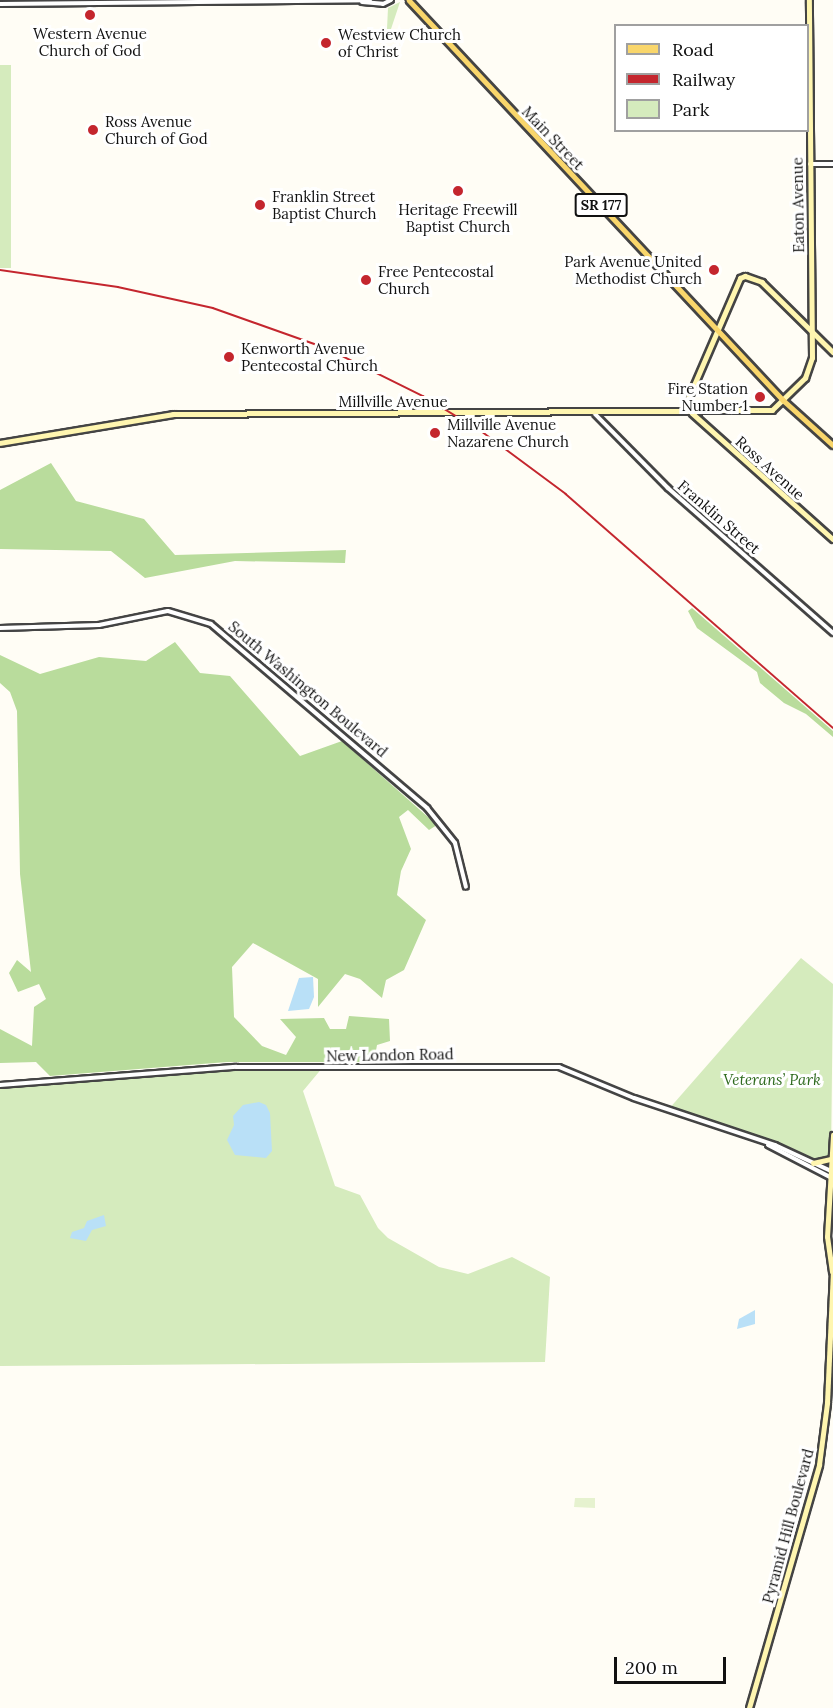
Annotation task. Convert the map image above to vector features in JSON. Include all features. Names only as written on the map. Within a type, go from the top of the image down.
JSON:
[{"type":"main road","name":"Main Street","points":[[409,0],[783,400],[833,445]]},
{"type":"main road","name":"Eaton Avenue","points":[[783,400],[807,375],[811,334],[809,0]]},
{"type":"main road","points":[[685,406],[740,278],[750,276],[762,282],[811,334],[833,352]]},
{"type":"main road","name":"Millville Avenue","points":[[0,443],[173,414],[765,412],[783,400]]},
{"type":"main road","name":"Ross Avenue","points":[[692,413],[833,539]]},
{"type":"main road","name":"Pyramid Hill Boulevard","points":[[749,1708],[819,1465],[827,1403],[833,1272],[827,1237],[833,1135]]},
{"type":"main road","points":[[813,1163],[831,1159]]},
{"type":"street","points":[[355,2],[370,0]]},
{"type":"street","points":[[0,5],[355,2],[383,4],[391,0]]},
{"type":"street","points":[[810,164],[833,164]]},
{"type":"street","name":"Franklin Street","points":[[595,414],[668,488],[833,633]]},
{"type":"street","name":"South Washington Boulevard","points":[[0,628],[99,625],[168,611],[211,624],[427,808],[455,843],[466,887]]},
{"type":"street","name":"New London Road","points":[[0,1085],[186,1070],[559,1066],[634,1098],[767,1144],[813,1163],[832,1174]]},
{"type":"street","name":"New London Road","points":[[767,1144],[832,1174]]},
{"type":"green space","points":[[400,2],[391,29],[387,29],[388,8]]},
{"type":"green space","points":[[0,65],[11,65],[11,268],[0,268]]},
{"type":"green space","points":[[51,463],[76,501],[144,519],[175,555],[346,550],[345,563],[235,561],[145,578],[111,551],[0,549],[0,490]]},
{"type":"green space","points":[[692,608],[833,731],[833,737],[806,714],[784,703],[760,683],[757,672],[697,628],[688,611]]},
{"type":"green space","points":[[175,642],[200,673],[230,676],[300,756],[342,741],[437,825],[429,830],[408,810],[399,817],[411,849],[401,871],[397,895],[426,920],[404,970],[386,980],[382,998],[360,979],[345,974],[318,1007],[318,979],[253,943],[232,967],[234,1017],[262,1046],[286,1055],[296,1037],[280,1019],[324,1018],[330,1029],[346,1029],[349,1016],[389,1019],[390,1041],[377,1045],[374,1062],[227,1062],[50,1076],[36,1062],[0,1063],[0,1029],[32,1046],[34,1007],[46,999],[39,984],[18,992],[9,973],[17,960],[31,972],[20,874],[17,711],[10,692],[0,683],[0,655],[40,674],[99,657],[146,661]]},
{"type":"green space","name":"Veterans’ Park","points":[[801,958],[833,984],[831,1159],[813,1163],[775,1145],[668,1110]]},
{"type":"green space","points":[[323,1067],[303,1091],[335,1186],[360,1195],[378,1228],[388,1238],[439,1267],[468,1274],[512,1257],[550,1277],[545,1362],[0,1366],[0,1085],[199,1069]]},
{"type":"green space","points":[[575,1498],[595,1498],[595,1508],[574,1507]]},
{"type":"water","points":[[313,977],[314,997],[309,1009],[288,1011],[299,978]]},
{"type":"water","points":[[259,1102],[266,1105],[270,1113],[272,1151],[266,1158],[235,1155],[227,1140],[234,1125],[233,1116],[243,1105]]},
{"type":"water","points":[[104,1215],[106,1226],[92,1230],[86,1241],[70,1238],[72,1232],[84,1228],[87,1221]]},
{"type":"water","points":[[755,1310],[755,1324],[737,1329],[739,1319]]},
{"type":"railway","points":[[0,270],[118,287],[213,308],[326,348],[423,396],[484,433],[566,494],[833,728]]},
{"type":"place","name":"Western Avenue Church of God","points":[[90,15]]},
{"type":"place","name":"Westview Church of Christ","points":[[326,43]]},
{"type":"place","name":"Ross Avenue Church of God","points":[[93,130]]},
{"type":"place","name":"Heritage Freewill Baptist Church","points":[[458,191]]},
{"type":"place","name":"Franklin Street Baptist Church","points":[[260,205]]},
{"type":"place","name":"Park Avenue United Methodist Church","points":[[714,270]]},
{"type":"place","name":"Free Pentecostal Church","points":[[366,280]]},
{"type":"place","name":"Kenworth Avenue Pentecostal Church","points":[[229,357]]},
{"type":"place","name":"Fire Station Number 1","points":[[760,397]]},
{"type":"place","name":"Millville Avenue Nazarene Church","points":[[435,433]]}]
